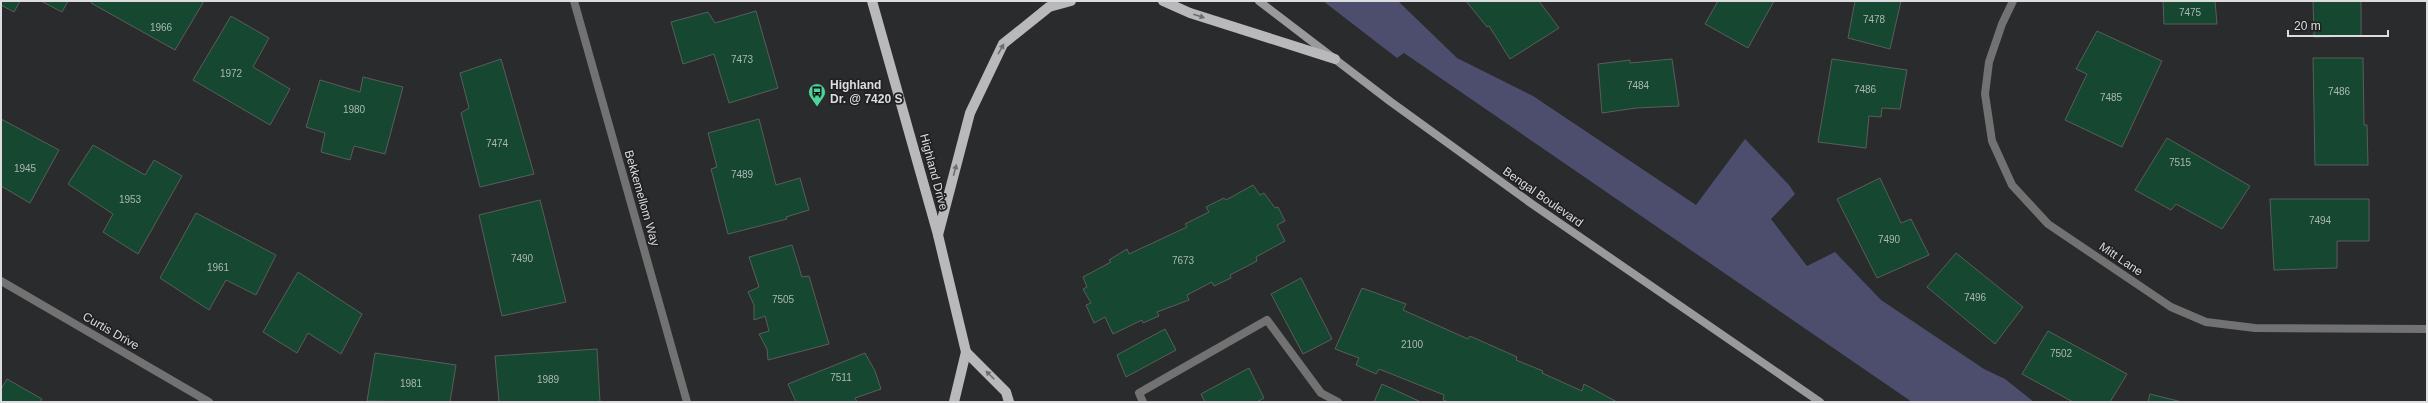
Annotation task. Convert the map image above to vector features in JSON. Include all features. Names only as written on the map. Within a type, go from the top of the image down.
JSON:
[{"type":"main road","name":"Highland Drive","points":[[872,1],[938,235],[966,352],[954,402]]},
{"type":"main road","points":[[938,235],[970,113],[1003,44],[1048,7],[1071,1]]},
{"type":"main road","points":[[1163,1],[1190,13],[1335,59]]},
{"type":"main road","name":"Bengal Boulevard","points":[[1259,1],[1532,204],[1820,402]]},
{"type":"main road","points":[[966,352],[1006,392],[1009,402]]},
{"type":"street","name":"Bekkemellom Way","points":[[574,1],[687,402]]},
{"type":"street","name":"Mitt Lane","points":[[2013,1],[2002,24],[1989,62],[1985,94],[1992,141],[2012,185],[2048,224],[2171,308],[2206,322],[2255,328],[2427,329]]},
{"type":"street","name":"Curtis Drive","points":[[1,281],[209,402]]},
{"type":"street","points":[[1143,402],[1139,393],[1267,320],[1321,393],[1338,402]]},
{"type":"shaded area","points":[[1323,1],[1398,1],[1457,58],[1533,96],[1696,205],[1745,139],[1789,185],[1795,194],[1771,219],[1807,266],[1835,252],[1881,300],[1984,369],[2005,379],[2034,402],[1912,402],[1404,53],[1397,58]]},
{"type":"building","points":[[1,1],[20,1],[14,12],[1,5]]},
{"type":"building","points":[[41,1],[68,1],[62,12]]},
{"type":"building","points":[[92,1],[204,1],[175,50],[91,3]]},
{"type":"building","points":[[1466,1],[1539,1],[1559,28],[1510,59],[1489,26],[1487,27]]},
{"type":"building","points":[[1718,1],[1774,1],[1748,48],[1705,24]]},
{"type":"building","points":[[1855,1],[1901,1],[1890,49],[1848,38]]},
{"type":"building","points":[[2163,1],[2215,1],[2217,24],[2164,24]]},
{"type":"building","points":[[2313,1],[2361,1],[2361,36],[2314,37]]},
{"type":"building","points":[[756,11],[778,88],[729,103],[714,54],[683,64],[671,22],[708,12],[715,23]]},
{"type":"building","points":[[231,16],[269,38],[253,67],[290,89],[270,125],[193,80]]},
{"type":"building","points":[[2097,31],[2162,61],[2122,147],[2065,120],[2087,74],[2076,69]]},
{"type":"building","points":[[2313,58],[2363,58],[2364,125],[2367,125],[2368,165],[2315,165]]},
{"type":"building","points":[[501,59],[534,174],[480,187],[461,113],[469,108],[460,73]]},
{"type":"building","points":[[1672,59],[1679,106],[1636,108],[1602,113],[1598,64],[1630,60],[1630,63]]},
{"type":"building","points":[[1832,59],[1907,70],[1900,109],[1882,108],[1881,117],[1869,116],[1866,148],[1818,142]]},
{"type":"building","points":[[363,77],[403,87],[385,154],[354,146],[350,160],[321,152],[325,133],[306,127],[320,80],[360,92]]},
{"type":"building","points":[[1,119],[59,150],[30,203],[1,186]]},
{"type":"building","points":[[759,119],[776,185],[800,178],[809,210],[786,217],[787,219],[728,234],[711,169],[717,167],[708,133]]},
{"type":"building","points":[[2167,138],[2250,186],[2222,229],[2176,204],[2171,210],[2135,190]]},
{"type":"building","points":[[93,145],[145,175],[154,160],[182,176],[138,254],[103,232],[113,214],[68,184]]},
{"type":"building","points":[[1880,178],[1901,223],[1911,219],[1929,255],[1877,278],[1837,199]]},
{"type":"building","points":[[1253,185],[1260,195],[1264,193],[1275,208],[1278,207],[1285,221],[1277,225],[1285,241],[1256,257],[1257,261],[1230,275],[1231,278],[1214,286],[1212,282],[1187,295],[1189,300],[1157,312],[1159,316],[1143,323],[1142,320],[1113,334],[1105,317],[1094,323],[1086,305],[1091,303],[1083,289],[1087,287],[1083,277],[1111,262],[1109,260],[1127,249],[1129,254],[1187,227],[1185,224],[1209,212],[1206,207],[1224,198],[1226,200]]},
{"type":"building","points":[[2270,199],[2369,199],[2369,241],[2337,241],[2337,268],[2274,270]]},
{"type":"building","points":[[540,200],[566,302],[502,316],[479,215]]},
{"type":"building","points":[[196,213],[276,255],[256,295],[226,280],[209,310],[160,278]]},
{"type":"building","points":[[792,245],[802,277],[809,276],[829,344],[768,360],[767,349],[759,334],[769,331],[765,316],[754,320],[754,305],[748,292],[759,287],[749,257]]},
{"type":"building","points":[[1956,253],[2023,307],[1995,344],[1927,287]]},
{"type":"building","points":[[298,272],[362,314],[341,354],[308,333],[297,353],[263,332]]},
{"type":"building","points":[[1301,278],[1332,339],[1303,354],[1271,294]]},
{"type":"building","points":[[1362,288],[1406,304],[1403,310],[1468,339],[1470,336],[1517,357],[1516,360],[1543,371],[1542,373],[1582,391],[1584,384],[1617,402],[1448,402],[1443,400],[1444,395],[1379,369],[1376,374],[1356,365],[1359,358],[1335,349]]},
{"type":"building","points":[[1165,329],[1176,350],[1126,377],[1117,355]]},
{"type":"building","points":[[2048,331],[2127,374],[2110,402],[2073,402],[2022,374]]},
{"type":"building","points":[[597,349],[600,402],[499,402],[495,356]]},
{"type":"building","points":[[375,353],[456,365],[450,402],[367,401]]},
{"type":"building","points":[[865,353],[875,371],[881,389],[855,398],[857,402],[796,402],[788,384]]},
{"type":"building","points":[[1249,368],[1264,398],[1257,402],[1205,402],[1201,394]]},
{"type":"building","points":[[7,379],[42,399],[40,402],[1,402],[1,389]]},
{"type":"building","points":[[1382,384],[1421,402],[1374,402]]},
{"type":"building","points":[[2150,394],[2182,402],[2148,402]]},
{"type":"place","name":"Highland Dr. @ 7420 S","points":[[817,107]]}]
